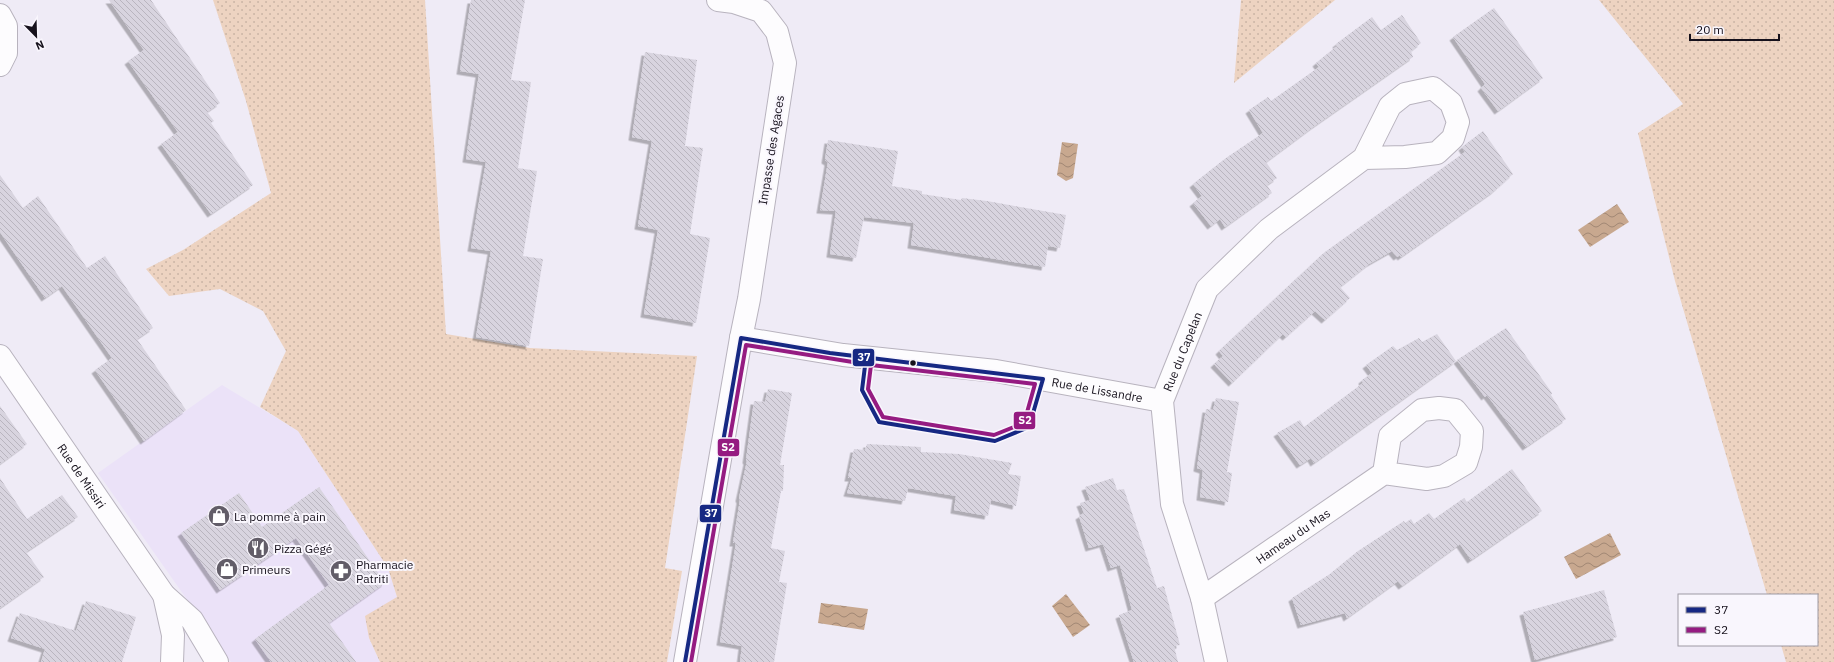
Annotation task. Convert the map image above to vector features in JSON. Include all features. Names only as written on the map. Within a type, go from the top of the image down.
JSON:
[{"type":"street","name":"Impasse des Agaces","points":[[718,0],[734,2],[761,11],[777,32],[785,63],[749,299],[741,338]]},
{"type":"street","points":[[0,15],[6,26],[6,53],[0,65]]},
{"type":"street","name":"Rue du Capelan","points":[[1216,662],[1202,598],[1172,504],[1162,401],[1207,289],[1269,229],[1364,158]]},
{"type":"street","name":"Rue de Lissandre","points":[[741,338],[843,355],[996,371],[1162,401]]},
{"type":"street","points":[[685,662],[741,338]]},
{"type":"street","name":"Rue de Missiri","points":[[0,356],[164,595],[192,620],[217,662]]},
{"type":"street","name":"Hameau du Mas","points":[[1202,598],[1384,473]]},
{"type":"street","name":"Rue de Missiri","points":[[164,595],[173,635],[172,662]]},
{"type":"shaded area","points":[[213,0],[425,0],[446,334],[530,348],[697,356],[665,568],[682,571],[667,662],[380,662],[369,638],[365,616],[397,597],[388,568],[298,431],[260,407],[286,351],[263,311],[220,289],[169,296],[146,269],[183,250],[271,193],[246,101]]},
{"type":"shaded area","points":[[1241,0],[1335,0],[1234,83]]},
{"type":"shaded area","points":[[1599,0],[1834,0],[1834,662],[1786,662],[1781,646],[1818,646],[1818,594],[1767,594],[1675,281],[1638,133],[1683,104]]},
{"type":"shaded area","points":[[222,385],[298,431],[388,568],[397,597],[369,638],[380,662],[231,662],[98,473]]},
{"type":"water","points":[[1062,142],[1078,144],[1073,178],[1066,181],[1057,175]]},
{"type":"water","points":[[1617,204],[1629,222],[1590,247],[1578,230]]},
{"type":"water","points":[[1610,533],[1621,555],[1576,579],[1564,557]]},
{"type":"water","points":[[1066,594],[1090,625],[1073,637],[1052,606]]},
{"type":"water","points":[[821,603],[868,609],[864,630],[818,623]]},
{"type":"building","points":[[109,0],[151,0],[220,103],[207,112],[214,121],[211,123],[253,185],[211,214],[161,144],[178,132],[128,61],[144,50]]},
{"type":"building","points":[[471,0],[525,0],[511,80],[531,82],[518,168],[537,171],[523,256],[543,259],[529,346],[476,337],[491,251],[471,248],[486,162],[466,159],[479,74],[460,71]]},
{"type":"building","points":[[1494,8],[1543,78],[1498,111],[1481,88],[1485,84],[1453,37]]},
{"type":"building","points":[[1402,15],[1421,43],[1411,51],[1413,57],[1266,162],[1277,178],[1267,185],[1272,193],[1225,227],[1220,219],[1211,226],[1193,203],[1202,196],[1193,184],[1226,158],[1263,133],[1249,110],[1268,97],[1271,101],[1319,67],[1316,63],[1337,46],[1336,44],[1372,17],[1381,30]]},
{"type":"building","points":[[645,52],[697,60],[685,146],[703,148],[690,234],[710,238],[696,323],[644,314],[658,230],[638,226],[652,141],[632,137]]},
{"type":"building","points":[[1483,131],[1513,174],[1494,191],[1401,257],[1400,255],[1397,257],[1392,251],[1369,264],[1340,287],[1350,298],[1325,320],[1315,311],[1286,337],[1283,334],[1232,383],[1214,364],[1223,356],[1219,351],[1325,252],[1465,152],[1462,147]]},
{"type":"building","points":[[828,140],[898,151],[892,186],[922,191],[922,194],[961,200],[962,198],[987,201],[1066,215],[1060,248],[1048,246],[1045,267],[911,245],[914,223],[864,217],[856,258],[830,254],[836,211],[820,210],[828,162],[825,160]]},
{"type":"building","points":[[0,175],[23,208],[38,196],[87,268],[105,256],[153,328],[137,339],[186,410],[144,441],[95,370],[112,358],[62,286],[45,298],[0,232]]},
{"type":"building","points":[[1506,328],[1552,393],[1551,395],[1566,419],[1526,447],[1487,395],[1485,397],[1457,360]]},
{"type":"building","points":[[1437,334],[1456,361],[1314,463],[1311,458],[1300,465],[1277,433],[1300,420],[1304,427],[1363,383],[1362,380],[1372,373],[1366,365],[1393,346],[1397,350],[1419,338],[1422,342]]},
{"type":"building","points":[[768,389],[792,393],[780,465],[784,465],[783,491],[781,491],[771,548],[785,551],[779,582],[787,583],[774,662],[740,662],[742,646],[720,642],[736,543],[733,543],[740,500],[739,498],[747,461],[754,401],[765,402]]},
{"type":"building","points":[[1216,398],[1239,402],[1227,472],[1232,473],[1228,502],[1200,497],[1203,470],[1197,468],[1206,409],[1213,410]]},
{"type":"building","points":[[0,406],[27,444],[0,464]]},
{"type":"building","points":[[867,444],[921,447],[921,452],[959,454],[1012,463],[1008,474],[1021,476],[1016,506],[991,500],[988,516],[954,510],[956,496],[908,488],[905,501],[847,493],[852,478],[848,478],[854,449],[865,450]]},
{"type":"building","points":[[1512,469],[1542,511],[1471,560],[1460,544],[1402,586],[1398,581],[1347,618],[1345,613],[1301,625],[1292,598],[1330,574],[1358,551],[1404,521],[1405,523],[1411,519],[1414,524],[1429,513],[1434,519],[1464,498],[1467,502]]},
{"type":"building","points":[[0,478],[27,519],[62,495],[78,517],[26,552],[44,577],[0,608]]},
{"type":"building","points":[[1113,478],[1117,490],[1124,489],[1157,588],[1164,586],[1180,645],[1174,646],[1178,662],[1134,662],[1119,615],[1132,610],[1120,565],[1111,568],[1103,544],[1089,548],[1079,516],[1084,513],[1080,503],[1090,500],[1085,487]]},
{"type":"building","points":[[319,487],[385,583],[329,623],[356,662],[271,662],[255,639],[329,585],[296,538],[220,590],[181,533],[239,493],[262,527]]},
{"type":"building","points":[[1604,590],[1617,637],[1535,660],[1523,612]]},
{"type":"building","points":[[86,601],[136,617],[122,662],[41,662],[45,649],[11,638],[20,613],[76,631]]},
{"type":"transit line","name":"37","points":[[685,662],[741,338],[830,353],[1043,379],[1029,427],[995,441],[879,422],[862,390],[866,358]]},
{"type":"transit line","name":"S2","points":[[691,662],[746,345],[859,363]]},
{"type":"transit line","name":"S2","points":[[871,365],[1035,384],[1024,423],[994,435],[883,417],[868,389],[871,365]]},
{"type":"place","name":"La pomme à pain","points":[[219,516]]},
{"type":"place","name":"Pizza Gégé","points":[[258,548]]},
{"type":"place","name":"Primeurs","points":[[227,569]]},
{"type":"place","name":"Pharmacie Patriti","points":[[341,571]]}]
